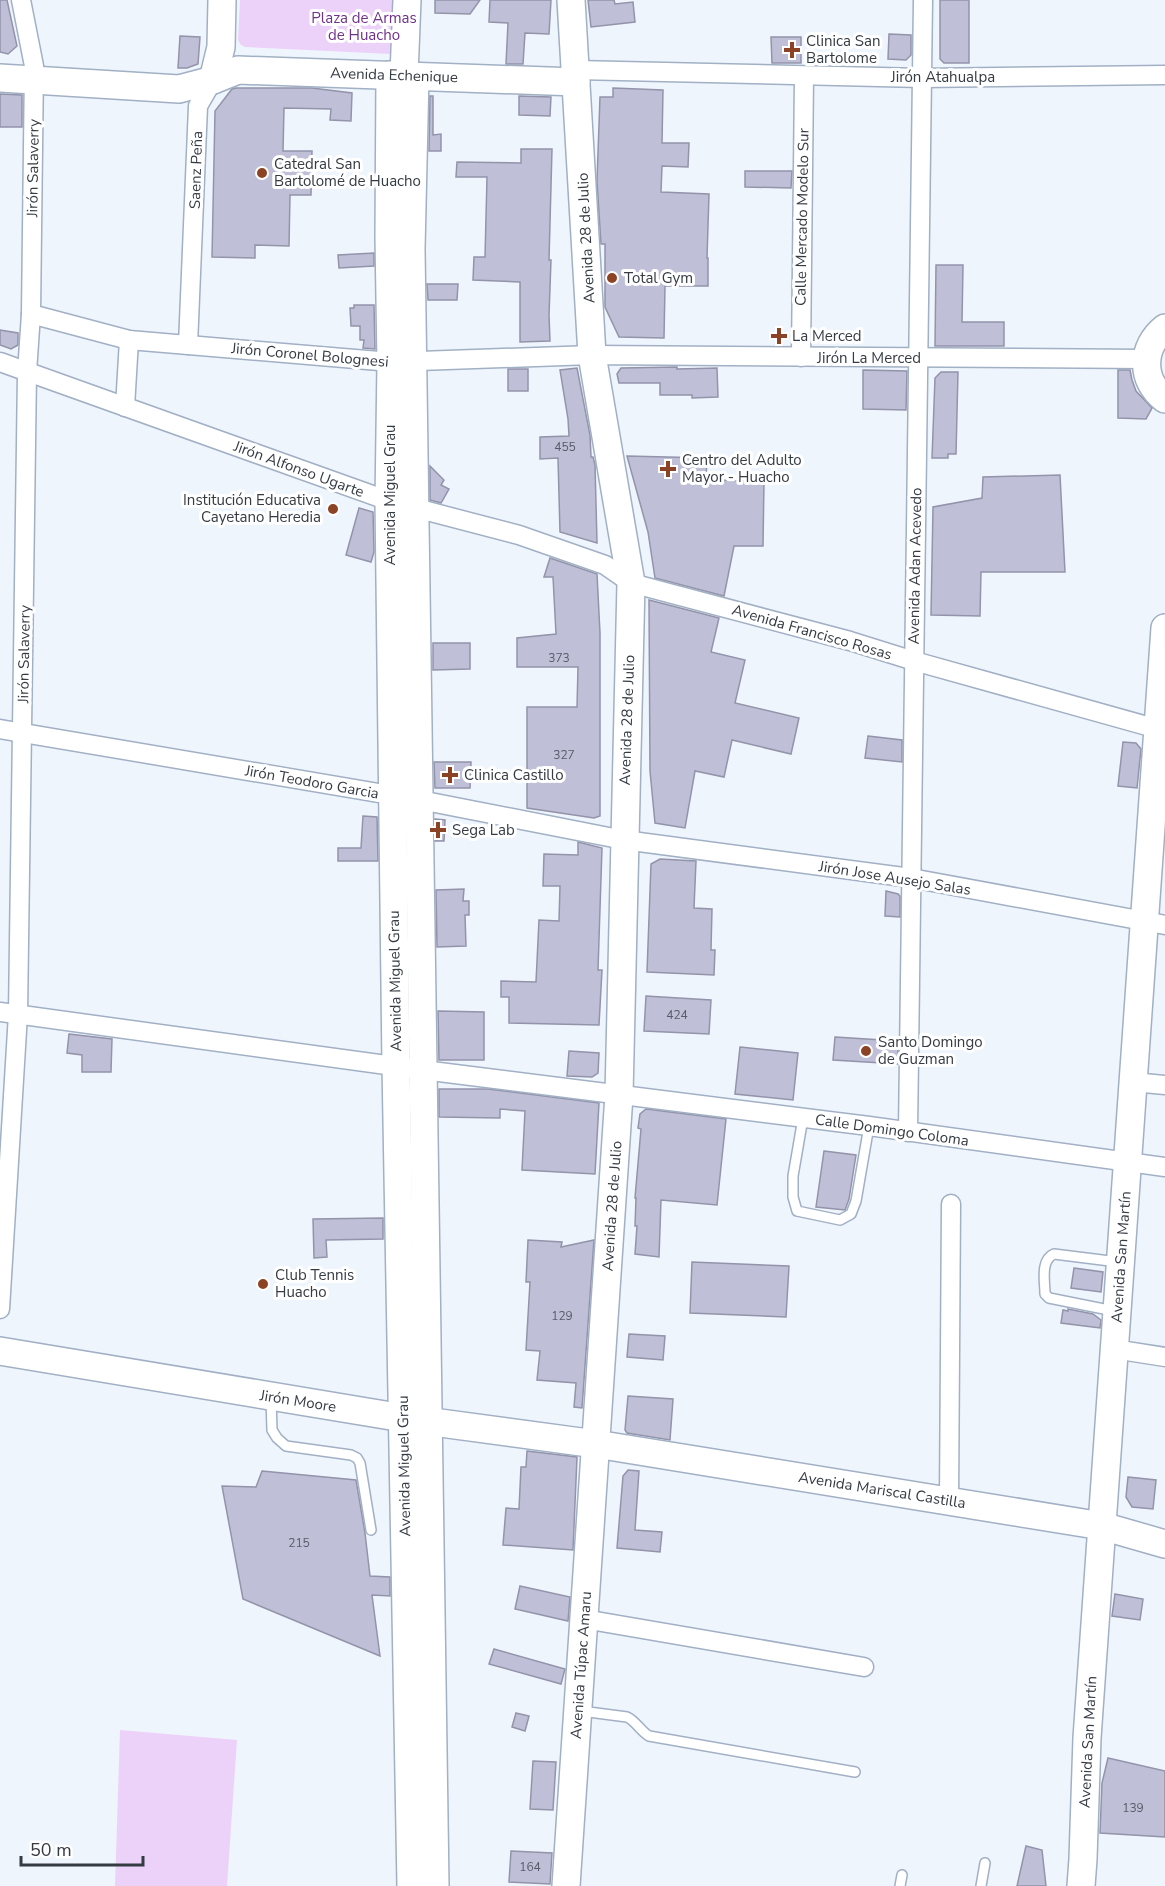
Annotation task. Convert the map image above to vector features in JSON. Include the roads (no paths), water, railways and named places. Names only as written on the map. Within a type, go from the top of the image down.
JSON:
[{"type":"street","name":"Jirón Salaverry","points":[[0,1309],[9,1013],[23,732],[27,372],[31,314],[34,73],[21,0]]},
{"type":"street","name":"Saenz Peña","points":[[188,345],[198,106],[213,81],[221,47],[222,0]]},
{"type":"street","name":"Avenida Miguel Grau","points":[[406,0],[403,75],[411,249],[389,501],[396,1066],[416,1420],[435,1886]]},
{"type":"street","name":"Avenida 28 de Julio","points":[[571,0],[592,355],[631,583],[619,1095],[596,1444]]},
{"type":"street","name":"Avenida Adan Acevedo","points":[[908,1132],[923,0]]},
{"type":"street","points":[[0,63],[34,73]]},
{"type":"street","name":"Avenida Echenique","points":[[213,81],[238,70],[403,75],[576,76]]},
{"type":"street","points":[[0,78],[34,73],[184,73],[213,81]]},
{"type":"street","name":"Jirón Atahualpa","points":[[576,76],[922,78],[1165,75]]},
{"type":"street","name":"Calle Mercado Modelo Sur","points":[[801,357],[804,76]]},
{"type":"street","name":"Jirón Coronel Bolognesi","points":[[31,314],[129,340],[402,362],[592,355]]},
{"type":"street","points":[[1165,328],[1150,346],[1146,359],[1146,372],[1151,384],[1165,399]]},
{"type":"street","points":[[125,407],[129,340]]},
{"type":"street","name":"Jirón La Merced","points":[[592,355],[1146,359]]},
{"type":"street","name":"Jirón Alfonso Ugarte","points":[[0,362],[389,501],[519,535],[605,565],[631,583]]},
{"type":"street","name":"Avenida Miguel Grau","points":[[402,362],[415,509],[423,1070],[416,1420],[411,1886]]},
{"type":"street","name":"Avenida Francisco Rosas","points":[[631,583],[850,641],[1161,730]]},
{"type":"street","name":"Avenida San Martín","points":[[1081,1886],[1087,1738],[1133,1082],[1155,923],[1165,628]]},
{"type":"street","name":"Jirón Teodoro Garcia","points":[[0,729],[420,800],[624,840]]},
{"type":"street","name":"Jirón Jose Ausejo Salas","points":[[624,840],[911,878],[1155,923]]},
{"type":"street","name":"Calle Domingo Coloma","points":[[9,1013],[423,1070],[869,1126],[1165,1167]]},
{"type":"street","points":[[1133,1082],[1165,1085]]},
{"type":"street","points":[[949,1501],[951,1204]]},
{"type":"street","points":[[1114,1349],[1165,1357]]},
{"type":"street","name":"Jirón Moore","points":[[0,1351],[416,1420],[596,1444]]},
{"type":"street","name":"Avenida Mariscal Castilla","points":[[596,1444],[1102,1526],[1165,1544]]},
{"type":"street","name":"Avenida Túpac Amaru","points":[[566,1886],[596,1444]]},
{"type":"street","points":[[584,1619],[864,1667]]},
{"type":"lane","points":[[803,1118],[793,1176],[792,1197],[797,1211],[840,1220],[851,1214],[856,1200],[869,1126]]},
{"type":"lane","points":[[1117,1312],[1049,1298],[1045,1294],[1045,1264],[1048,1256],[1053,1254],[1120,1262]]},
{"type":"lane","points":[[271,1396],[272,1431],[286,1446],[351,1455],[357,1458],[360,1463],[371,1530]]},
{"type":"lane","points":[[578,1711],[627,1717],[649,1736],[855,1772]]},
{"type":"lane","points":[[981,1886],[986,1863]]},
{"type":"lane","points":[[900,1886],[902,1875]]},
{"type":"place","name":"Clinica San Bartolome","points":[[792,50]]},
{"type":"place","name":"Catedral San Bartolomé de Huacho","points":[[262,173]]},
{"type":"place","name":"Total Gym","points":[[612,278]]},
{"type":"place","name":"La Merced","points":[[779,336]]},
{"type":"place","name":"Centro del Adulto Mayor - Huacho","points":[[668,469]]},
{"type":"place","name":"Institución Educativa Cayetano Heredia","points":[[333,509]]},
{"type":"place","name":"Clinica Castillo","points":[[450,775]]},
{"type":"place","name":"Sega Lab","points":[[438,830]]},
{"type":"place","name":"Santo Domingo de Guzman","points":[[866,1051]]},
{"type":"place","name":"Club Tennis Huacho","points":[[263,1284]]},
{"type":"park label","name":"Plaza de Armas de Huacho","points":[[364,26]]}]
